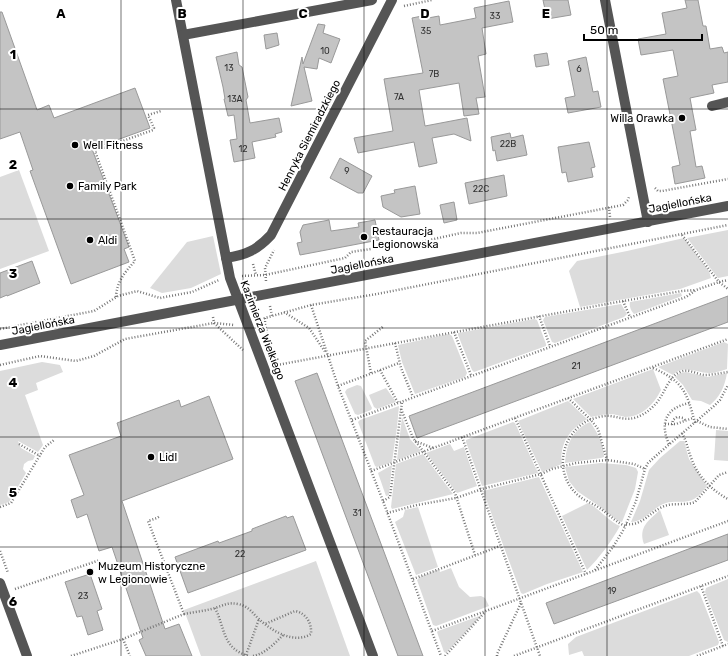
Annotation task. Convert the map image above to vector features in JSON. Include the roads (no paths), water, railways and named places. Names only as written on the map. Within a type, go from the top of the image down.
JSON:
[{"type":"street","name":"Kazimierza Wielkiego","points":[[176,0],[230,278],[373,656]]},
{"type":"street","points":[[183,35],[372,0]]},
{"type":"street","name":"Henryka Siemiradzkiego","points":[[226,258],[241,256],[250,252],[271,235],[392,0]]},
{"type":"street","points":[[605,0],[648,222]]},
{"type":"street","points":[[712,106],[728,102]]},
{"type":"street","name":"Jagiellońska","points":[[0,345],[728,206]]},
{"type":"street","points":[[0,583],[27,656]]},
{"type":"place","name":"Willa Orawka","points":[[682,118]]},
{"type":"place","name":"Well Fitness","points":[[75,145]]},
{"type":"place","name":"Family Park","points":[[70,186]]},
{"type":"place","name":"Restauracja Legionowska","points":[[364,237]]},
{"type":"place","name":"Aldi","points":[[90,240]]},
{"type":"place","name":"Lidl","points":[[151,457]]},
{"type":"place","name":"Muzeum Historyczne w Legionowie","points":[[90,572]]}]
